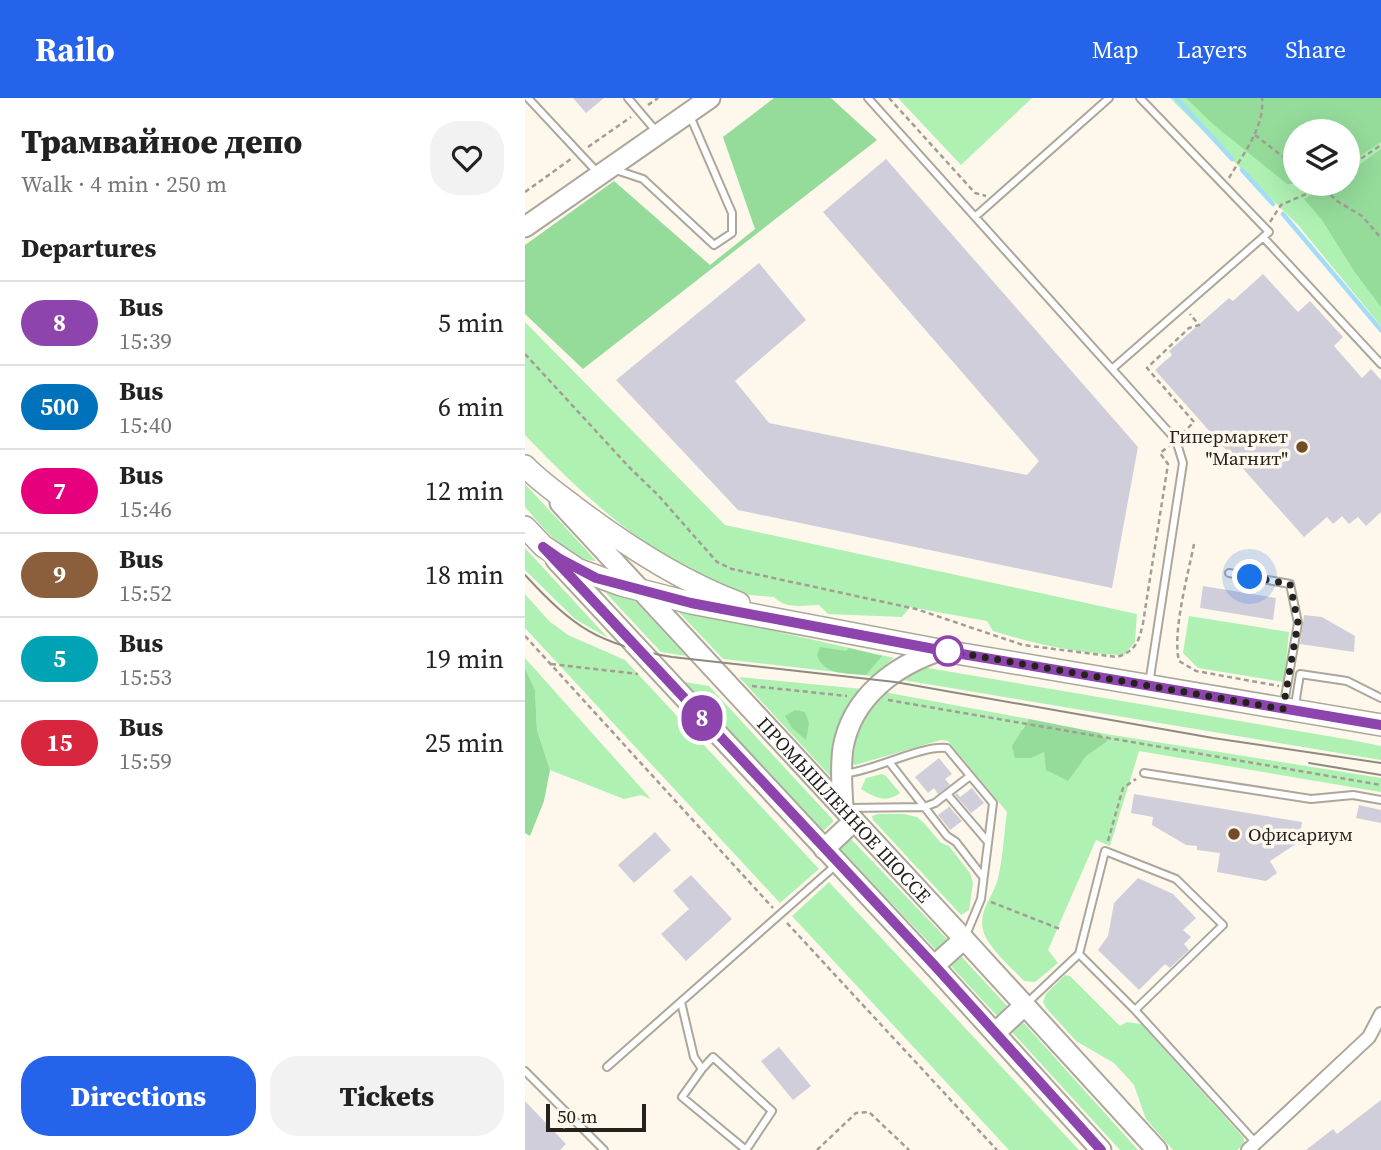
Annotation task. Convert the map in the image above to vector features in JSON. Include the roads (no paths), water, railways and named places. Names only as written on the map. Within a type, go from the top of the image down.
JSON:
[{"type":"main road","points":[[525,227],[710,98]]},
{"type":"main road","points":[[528,469],[595,522],[664,568],[735,602],[831,630]]},
{"type":"main road","name":"ПРОМЫШЛЕННОЕ ШОССЕ","points":[[528,469],[1157,1150]]},
{"type":"main road","points":[[525,527],[935,966],[1101,1150]]},
{"type":"main road","points":[[543,547],[577,569],[640,590],[831,630],[1381,725]]},
{"type":"main road","points":[[824,849],[848,814],[841,774],[846,734],[851,722],[885,678],[901,667],[942,650]]},
{"type":"main road","points":[[935,966],[964,939]]},
{"type":"main road","points":[[995,1033],[1025,1005]]},
{"type":"street","points":[[1252,1146],[1369,1037],[1381,1014]]},
{"type":"lane","points":[[528,98],[580,153],[605,171],[643,179],[714,245],[732,233],[732,213],[689,113]]},
{"type":"lane","points":[[628,98],[659,134]]},
{"type":"lane","points":[[868,98],[1176,440],[1183,463],[1149,686]]},
{"type":"lane","points":[[976,216],[1109,98]]},
{"type":"lane","points":[[1112,369],[1269,232],[1140,98]]},
{"type":"lane","points":[[1263,237],[1381,364]]},
{"type":"lane","points":[[1230,573],[1290,584],[1298,623],[1287,687],[1289,710]]},
{"type":"lane","points":[[1289,710],[1300,674],[1347,681],[1381,698]]},
{"type":"lane","points":[[841,774],[866,771],[947,748],[993,803],[981,899],[964,939]]},
{"type":"lane","points":[[890,763],[983,877]]},
{"type":"lane","points":[[1144,773],[1311,799],[1353,795],[1381,800]]},
{"type":"lane","points":[[848,814],[873,808],[924,807],[935,803],[970,776]]},
{"type":"lane","points":[[947,794],[988,842]]},
{"type":"lane","points":[[848,814],[873,808]]},
{"type":"lane","points":[[1025,1005],[1079,954],[1105,851],[1176,880],[1223,925],[1135,1010]]},
{"type":"lane","points":[[607,1067],[838,864]]},
{"type":"lane","points":[[1079,954],[1135,1010],[1252,1146]]},
{"type":"lane","points":[[681,1002],[694,1058],[702,1069]]},
{"type":"lane","points":[[713,1058],[772,1111],[745,1150],[682,1097],[702,1069],[713,1058]]},
{"type":"lane","points":[[525,1071],[604,1150]]},
{"type":"waterway","points":[[1176,98],[1232,159]]},
{"type":"waterway","points":[[1242,170],[1273,204]]},
{"type":"waterway","points":[[1283,214],[1381,330]]},
{"type":"tram line","points":[[525,575],[558,608],[589,631],[625,647],[647,652],[895,682],[1213,738],[1381,763]]},
{"type":"tram line","points":[[1309,763],[1381,775]]},
{"type":"place","name":"Гипермаркет \"Магнит\"","points":[[1302,447]]},
{"type":"place","name":"Офисариум","points":[[1234,834]]}]
